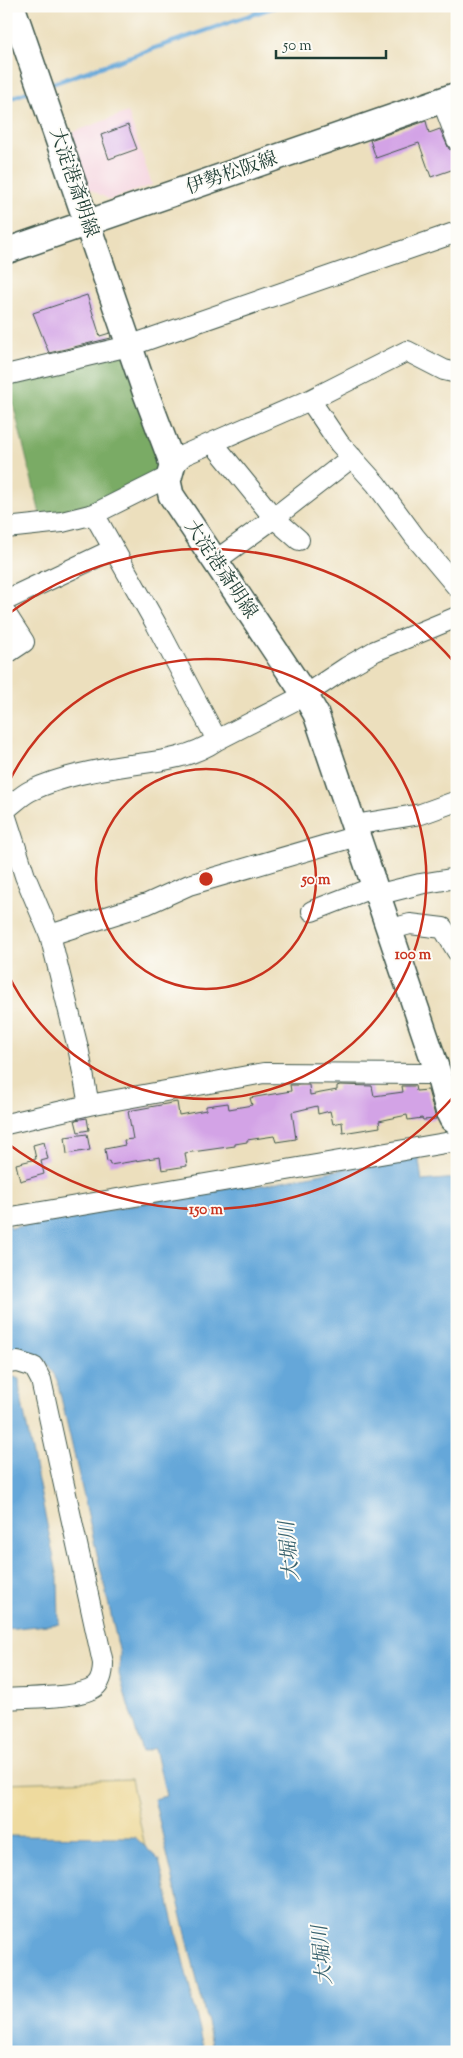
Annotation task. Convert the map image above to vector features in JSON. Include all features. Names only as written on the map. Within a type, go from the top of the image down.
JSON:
[{"type":"main road","name":"大淀港斎明線","points":[[12,6],[129,346],[170,457],[168,485],[171,495],[305,694],[322,732],[452,1118],[457,1123]]},
{"type":"main road","name":"伊勢松阪線","points":[[6,251],[449,98]]},
{"type":"street","points":[[449,98],[457,140]]},
{"type":"street","points":[[6,376],[129,346],[457,232]]},
{"type":"street","points":[[6,528],[62,522],[94,514],[170,472],[184,455],[310,400],[408,351],[444,370],[457,374]]},
{"type":"street","points":[[310,400],[339,443],[376,484],[457,587]]},
{"type":"street","points":[[213,443],[274,518],[299,540]]},
{"type":"street","points":[[214,561],[274,518],[352,457]]},
{"type":"street","points":[[94,514],[156,624],[217,740]]},
{"type":"street","points":[[6,600],[114,550]]},
{"type":"street","points":[[6,614],[24,642],[6,654]]},
{"type":"street","points":[[10,799],[71,776],[180,757],[204,749],[217,740],[305,694],[375,651],[457,617]]},
{"type":"street","points":[[50,935],[147,904],[189,885],[355,831],[421,814],[457,801]]},
{"type":"street","points":[[6,817],[25,876],[50,935],[79,1052],[89,1104]]},
{"type":"street","points":[[312,911],[375,891],[457,878]]},
{"type":"street","points":[[388,930],[410,924],[443,928],[457,951]]},
{"type":"street","points":[[6,1124],[89,1104],[264,1074],[428,1074],[439,1076]]},
{"type":"street","points":[[6,1218],[457,1141]]},
{"type":"street","points":[[6,1363],[18,1362],[34,1367],[41,1380],[103,1663],[103,1674],[96,1686],[83,1694],[6,1699]]},
{"type":"shaded area","points":[[128,112],[152,185],[110,200],[88,188],[71,133]]},
{"type":"green space","points":[[124,353],[164,463],[159,476],[93,509],[41,518],[8,383]]},
{"type":"sand","points":[[131,1779],[151,1876],[6,1874],[6,1783]]},
{"type":"water","name":"大堀川","points":[[418,1154],[422,1181],[457,1178],[457,2052],[214,2052],[154,1799],[166,1796],[155,1748],[142,1752],[119,1674],[120,1654],[57,1380],[47,1364],[38,1355],[25,1352],[6,1352],[6,1225],[9,1225],[11,1228],[251,1183],[252,1187]]},
{"type":"water","points":[[6,1374],[19,1379],[20,1393],[58,1578],[59,1624],[6,1629]]},
{"type":"water","points":[[6,1836],[135,1837],[159,1860],[205,2052],[6,2052]]},
{"type":"building","points":[[426,121],[429,133],[440,129],[449,149],[457,152],[457,168],[431,177],[419,143],[376,158],[370,140]]},
{"type":"building","points":[[128,125],[137,149],[109,159],[101,135]]},
{"type":"building","points":[[87,295],[100,336],[110,333],[111,338],[49,353],[33,313]]},
{"type":"building","points":[[290,1085],[309,1085],[310,1095],[337,1090],[337,1086],[340,1085],[372,1086],[374,1096],[403,1092],[402,1086],[415,1086],[416,1091],[428,1090],[436,1119],[408,1120],[407,1115],[379,1121],[380,1127],[343,1133],[342,1122],[333,1124],[330,1111],[318,1114],[317,1106],[292,1112],[296,1139],[276,1142],[274,1136],[247,1140],[247,1142],[235,1144],[235,1146],[185,1153],[187,1166],[162,1170],[160,1157],[110,1165],[109,1161],[107,1162],[105,1149],[125,1145],[124,1140],[133,1139],[128,1111],[177,1102],[179,1115],[206,1110],[206,1106],[228,1103],[229,1109],[252,1105],[250,1098],[291,1091]]},
{"type":"building","points":[[87,1118],[89,1130],[78,1132],[75,1120]]},
{"type":"building","points":[[87,1134],[90,1150],[67,1154],[65,1137]]},
{"type":"building","points":[[44,1142],[48,1159],[41,1161],[44,1174],[20,1181],[16,1164],[36,1159],[33,1145]]},
{"type":"waterway","points":[[48,85],[277,6]]},
{"type":"waterway","points":[[6,100],[33,90]]}]
